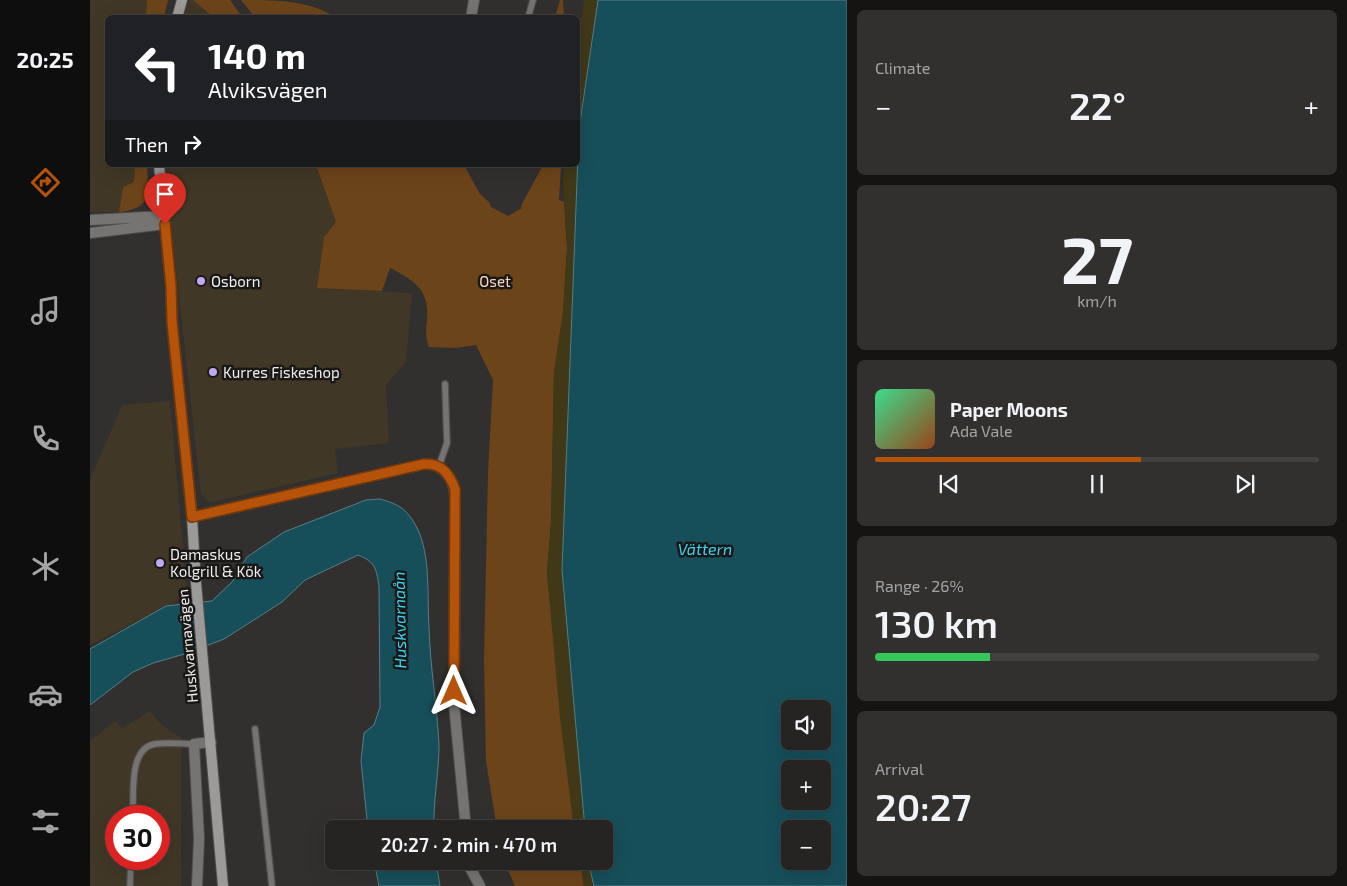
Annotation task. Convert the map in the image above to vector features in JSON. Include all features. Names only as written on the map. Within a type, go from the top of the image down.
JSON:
[{"type":"street","points":[[178,15],[182,0]]},
{"type":"street","points":[[472,15],[474,0]]},
{"type":"street","name":"Huskvarnavägen","points":[[159,167],[171,286],[172,322],[192,517],[202,656],[223,886]]},
{"type":"street","points":[[92,220],[164,220],[90,235],[92,220]]},
{"type":"street","points":[[192,517],[424,464],[438,466],[444,470],[455,489],[454,704],[465,820]]},
{"type":"street","points":[[197,886],[199,838],[194,744],[211,742]]},
{"type":"street","points":[[471,870],[480,886]]},
{"type":"lane","points":[[529,15],[533,0]]},
{"type":"lane","points":[[438,466],[448,443],[445,384]]},
{"type":"lane","points":[[255,729],[272,886]]},
{"type":"lane","points":[[133,805],[135,769],[138,756],[144,748],[154,744],[194,744]]},
{"type":"lane","points":[[130,886],[131,870]]},
{"type":"shaded area","points":[[90,0],[147,0],[146,15],[105,15],[105,167],[135,167],[134,182],[123,187],[119,212],[90,212]]},
{"type":"shaded area","points":[[189,0],[193,0],[211,15],[185,15]]},
{"type":"shaded area","points":[[166,167],[317,167],[336,222],[324,237],[317,288],[412,293],[406,362],[386,385],[389,443],[335,449],[338,473],[212,502],[208,501],[201,494]]},
{"type":"shaded area","points":[[170,401],[187,596],[90,645],[90,480],[122,405]]},
{"type":"shaded area","points":[[150,711],[172,733],[181,737],[181,886],[90,886],[90,741],[115,721],[122,728]]},
{"type":"green space","points":[[147,0],[168,0],[164,15],[146,15]]},
{"type":"green space","points":[[193,0],[230,0],[241,15],[211,15]]},
{"type":"green space","points":[[241,0],[291,2],[314,7],[332,15],[253,15]]},
{"type":"green space","points":[[560,0],[563,0],[564,15],[556,15]]},
{"type":"green space","points":[[135,167],[147,167],[148,191],[144,203],[130,210],[119,212],[123,187],[134,182]]},
{"type":"green space","name":"Oset","points":[[317,167],[465,167],[480,194],[489,202],[491,207],[508,216],[522,208],[521,206],[542,167],[561,167],[559,200],[564,202],[567,249],[563,313],[554,373],[551,523],[547,573],[573,820],[496,820],[486,761],[484,660],[488,473],[493,380],[476,345],[455,348],[429,347],[426,334],[426,301],[419,287],[399,272],[390,268],[382,291],[317,288],[324,237],[336,222]]},
{"type":"green space","points":[[508,870],[581,870],[584,886],[515,886]]},
{"type":"sand","points":[[584,0],[598,0],[580,122],[580,30]]},
{"type":"sand","points":[[564,167],[578,167],[562,570],[584,820],[573,820],[560,718],[547,573],[551,523],[554,373],[563,313],[567,249]]},
{"type":"sand","points":[[581,870],[590,870],[594,886],[584,886]]},
{"type":"water","name":"Vättern","points":[[598,0],[847,0],[847,886],[594,886],[590,870],[613,870],[613,820],[584,820],[562,570],[578,167],[580,167],[580,122]]},
{"type":"water","name":"Huskvarnaån","points":[[380,499],[393,503],[406,512],[417,528],[424,551],[428,576],[428,615],[439,745],[434,820],[367,820],[361,761],[364,733],[374,725],[380,707],[379,586],[372,563],[358,555],[305,580],[282,602],[224,639],[188,653],[153,663],[133,672],[90,705],[90,649],[166,606],[212,601],[232,582],[247,557],[284,532],[366,500]]},
{"type":"water","points":[[376,870],[437,870],[440,886],[379,886]]},
{"type":"place","name":"Osborn","points":[[201,281]]},
{"type":"place","name":"Kurres Fiskeshop","points":[[213,372]]},
{"type":"place","name":"Damaskus Kolgrill & Kök","points":[[160,563]]},
{"type":"route","points":[[165,224],[171,286],[172,322],[192,517],[424,464],[438,466],[444,470],[455,489],[454,691]]}]
